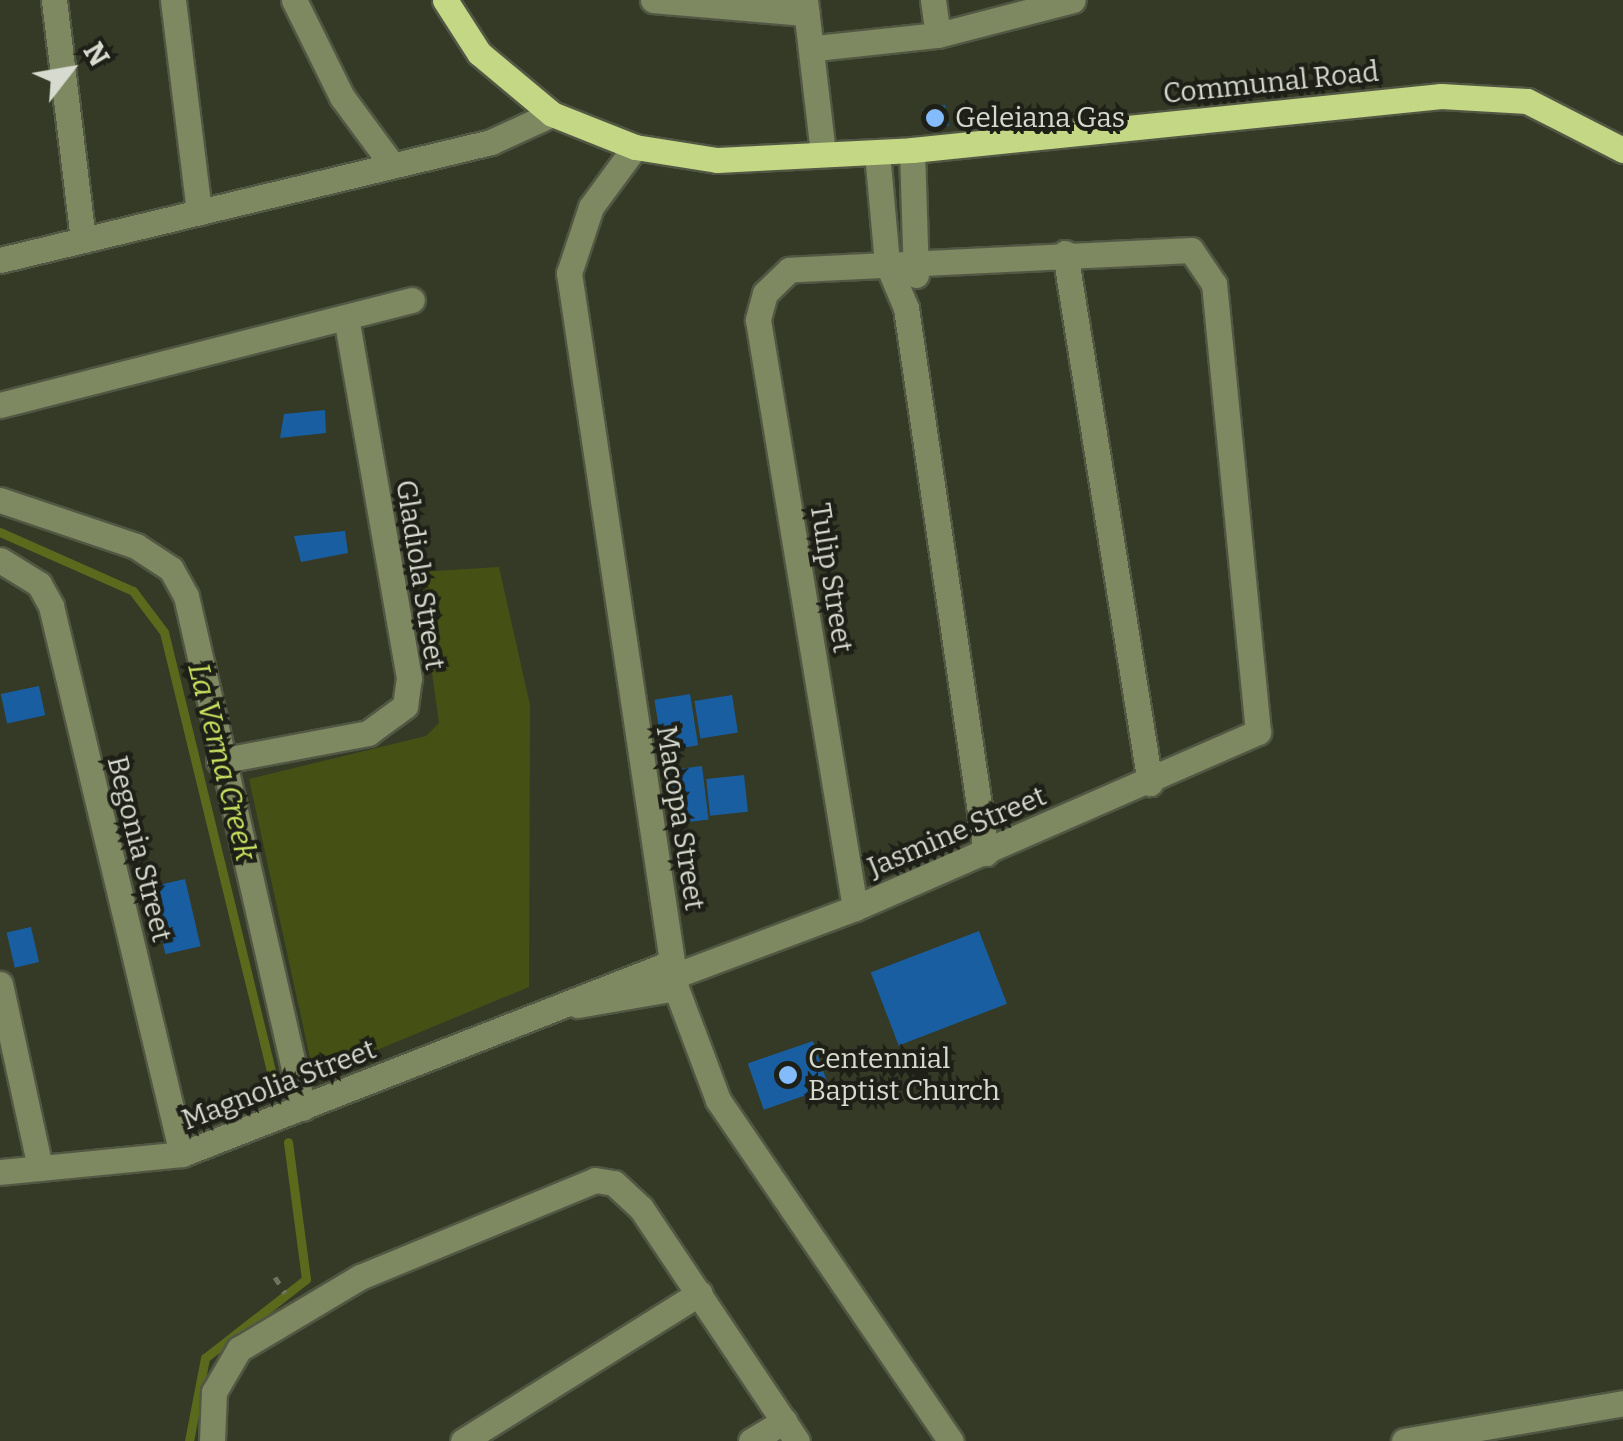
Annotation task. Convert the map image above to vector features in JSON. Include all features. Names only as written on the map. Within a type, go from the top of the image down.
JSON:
[{"type":"main road","name":"Communal Road","points":[[444,0],[479,53],[552,114],[635,147],[717,160],[877,153],[1495,96],[1571,118],[1623,150]]},
{"type":"street","points":[[54,0],[83,240]]},
{"type":"street","points":[[173,0],[199,212]]},
{"type":"street","points":[[294,0],[342,97],[390,162]]},
{"type":"street","points":[[653,0],[700,5],[806,6],[816,48],[823,154]]},
{"type":"street","points":[[933,0],[938,35]]},
{"type":"street","points":[[816,48],[938,35],[1057,2]]},
{"type":"street","points":[[0,260],[390,162],[491,142],[552,114]]},
{"type":"street","name":"Macopa Street","points":[[635,147],[590,207],[569,272],[674,976],[718,1100],[950,1441]]},
{"type":"street","points":[[906,308],[920,262],[912,150]]},
{"type":"street","points":[[877,153],[887,263],[906,308],[986,853]]},
{"type":"street","name":"Jasmine Street","points":[[674,976],[855,908],[1150,783],[1258,732],[1214,284],[1204,259],[1179,246],[1065,253]]},
{"type":"street","points":[[887,263],[1065,253],[1150,783]]},
{"type":"street","name":"Tulip Street","points":[[855,908],[758,320],[764,293],[789,270],[887,263]]},
{"type":"street","points":[[0,405],[412,300]]},
{"type":"street","name":"Gladiola Street","points":[[220,761],[368,733],[405,706],[409,678],[346,318]]},
{"type":"street","points":[[0,500],[136,546],[172,569],[186,596],[220,761],[303,1108]]},
{"type":"street","name":"Begonia Street","points":[[10,564],[51,606],[182,1154]]},
{"type":"street","name":"Magnolia Street","points":[[0,1172],[182,1154],[567,1006],[674,976]]},
{"type":"street","points":[[0,984],[40,1168]]},
{"type":"street","points":[[212,1441],[214,1392],[239,1349],[360,1278],[575,1184],[614,1183],[700,1293],[791,1431],[750,1441]]},
{"type":"street","points":[[463,1441],[700,1293]]},
{"type":"street","points":[[1404,1441],[1495,1433],[1623,1403]]},
{"type":"green space","points":[[499,567],[530,705],[529,987],[314,1076],[249,779],[426,736],[439,723],[418,572]]},
{"type":"building","name":"Geleiana Gas","points":[[945,105],[949,126],[926,130],[922,109]]},
{"type":"building","points":[[325,410],[326,433],[280,438],[284,414]]},
{"type":"building","points":[[345,531],[348,553],[301,562],[294,536]]},
{"type":"building","points":[[39,686],[45,715],[7,723],[1,694]]},
{"type":"building","points":[[690,694],[698,745],[663,751],[654,700]]},
{"type":"building","points":[[732,695],[738,733],[700,738],[694,701]]},
{"type":"building","points":[[702,766],[709,820],[673,824],[666,770]]},
{"type":"building","points":[[744,775],[748,812],[710,816],[706,779]]},
{"type":"building","points":[[185,879],[201,946],[165,954],[150,887]]},
{"type":"building","points":[[31,927],[39,962],[15,968],[7,933]]},
{"type":"building","points":[[979,931],[1007,1004],[899,1045],[871,973]]},
{"type":"building","name":"Centennial Baptist Church","points":[[813,1041],[829,1087],[764,1110],[748,1063]]},
{"type":"waterway","name":"La Verna Creek","points":[[0,532],[133,591],[164,632],[277,1095]]},
{"type":"waterway","name":"La Verna Creek","points":[[189,1441],[205,1358],[306,1279],[288,1142]]},
{"type":"place","name":"Geleiana Gas","points":[[935,118]]},
{"type":"place","name":"Centennial Baptist Church","points":[[788,1075]]}]
